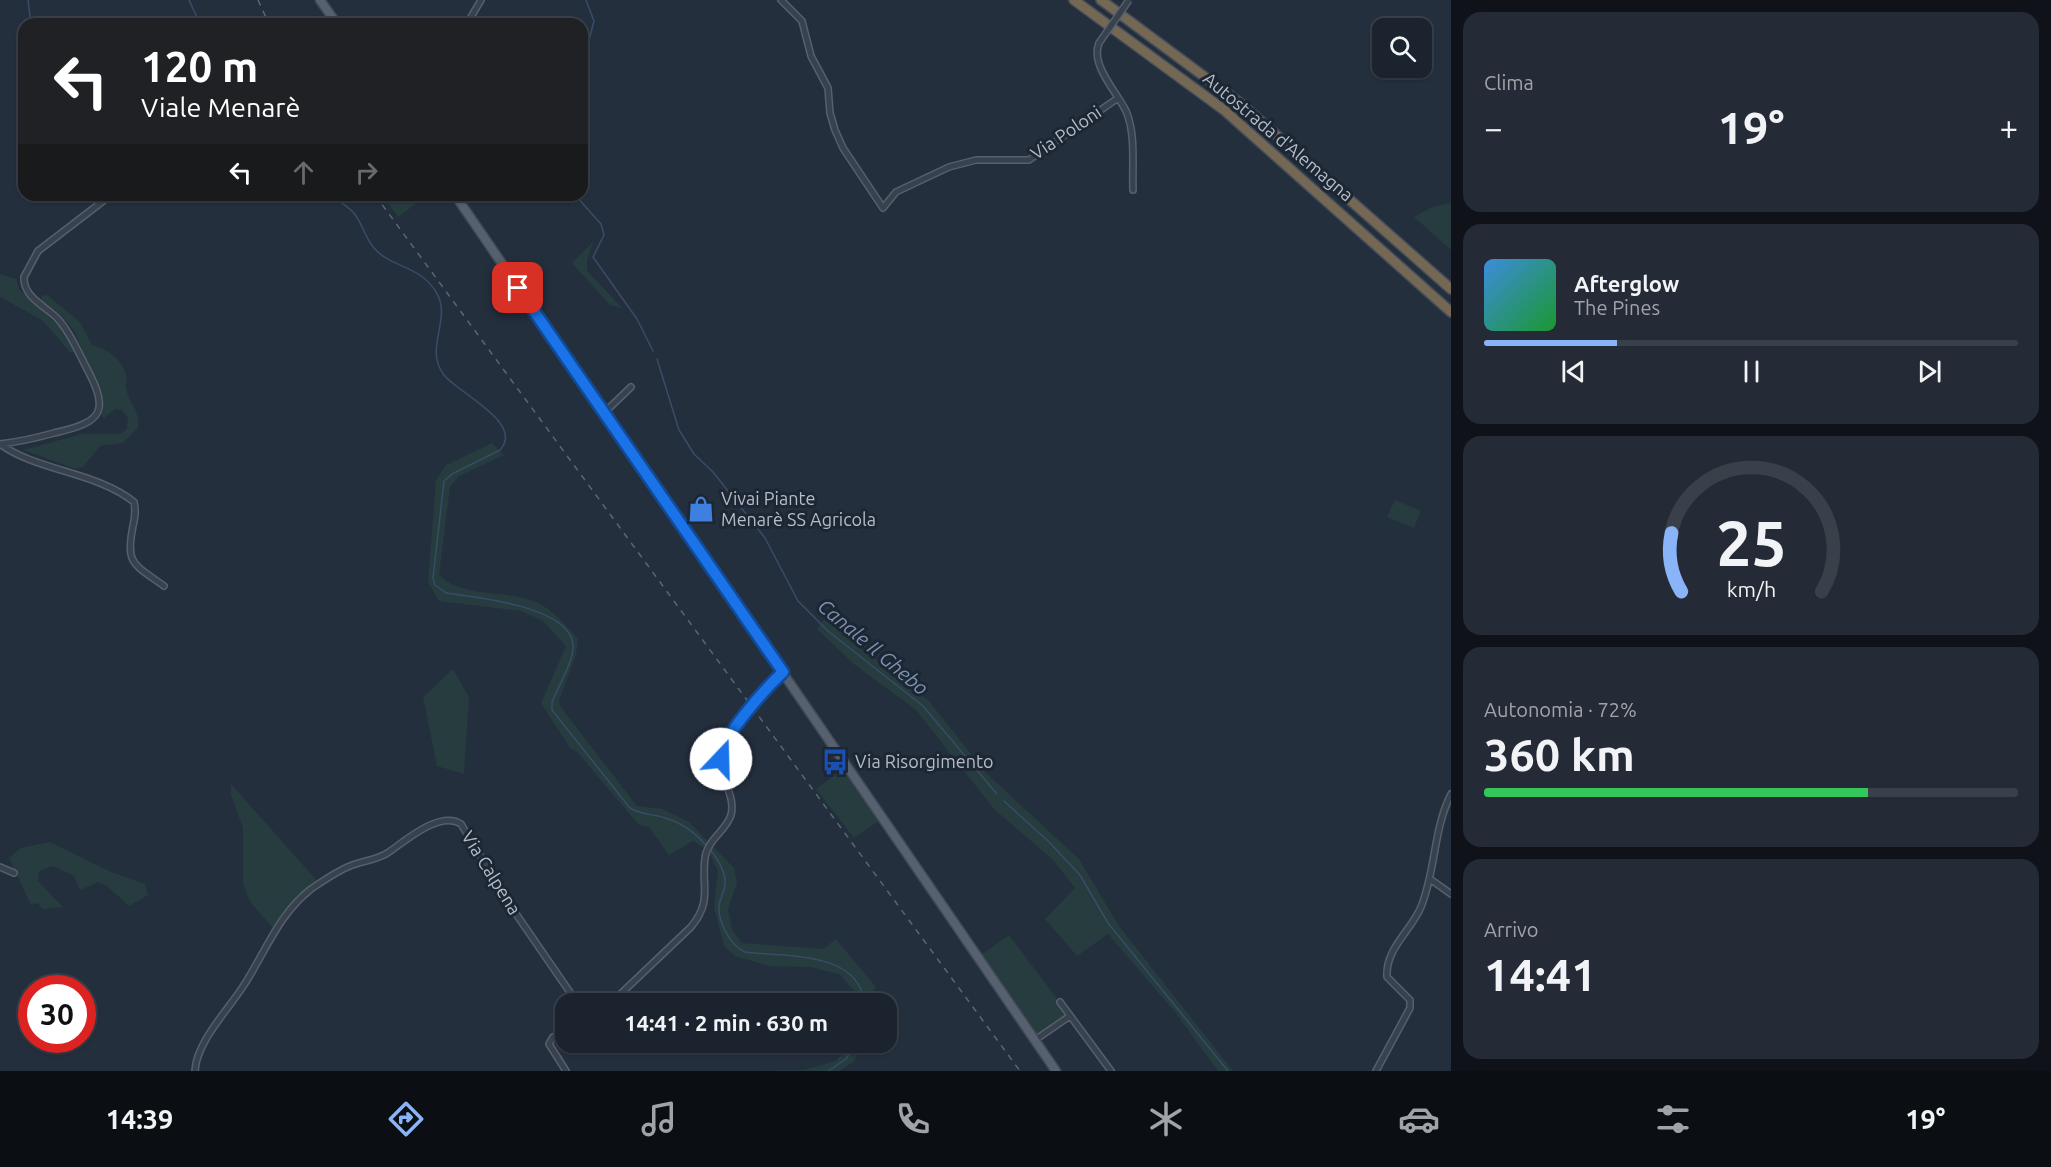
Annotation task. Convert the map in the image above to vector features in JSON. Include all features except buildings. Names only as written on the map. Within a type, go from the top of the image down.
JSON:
[{"type":"highway","name":"Autostrada d'Alemagna","points":[[1074,0],[1224,110],[1451,312]]},
{"type":"highway","name":"Autostrada d'Alemagna","points":[[1101,0],[1240,103],[1451,289]]},
{"type":"main road","points":[[320,0],[333,18]]},
{"type":"main road","points":[[458,201],[1056,1071]]},
{"type":"street","points":[[470,18],[481,0]]},
{"type":"street","name":"Via Poloni","points":[[781,0],[802,21],[811,56],[828,88],[830,113],[835,130],[843,148],[883,208],[896,192],[949,166],[976,160],[1018,162],[1029,160],[1118,98]]},
{"type":"street","name":"Via Poloni","points":[[1129,0],[1099,43],[1097,57],[1130,123],[1133,190]]},
{"type":"street","points":[[0,444],[82,427],[95,415],[99,398],[95,384],[68,333],[56,317],[27,293],[24,277],[38,250],[103,201]]},
{"type":"street","points":[[604,413],[631,387]]},
{"type":"street","points":[[0,444],[14,454],[85,477],[134,502],[136,510],[129,554],[135,564],[164,586]]},
{"type":"street","points":[[622,993],[678,940],[702,913],[707,892],[704,861],[708,847],[731,813],[731,801],[723,776],[720,752],[727,738],[760,695],[783,672]]},
{"type":"street","points":[[1376,1071],[1410,1008],[1410,1000],[1386,977],[1390,955],[1421,907],[1430,879],[1440,822],[1451,794]]},
{"type":"street","name":"Via Calpena","points":[[195,1071],[195,1062],[220,1017],[244,985],[274,929],[297,902],[348,866],[383,855],[413,834],[448,821],[461,824],[512,908],[570,993]]},
{"type":"street","points":[[0,867],[14,873]]},
{"type":"street","points":[[1430,879],[1451,894]]},
{"type":"street","points":[[1060,1002],[1111,1071]]},
{"type":"street","points":[[1035,1040],[1070,1016]]},
{"type":"street","points":[[555,1036],[549,1044],[566,1071]]},
{"type":"green space","points":[[386,201],[420,201],[398,217]]},
{"type":"green space","points":[[1451,203],[1451,250],[1414,217],[1432,207]]},
{"type":"green space","points":[[593,242],[587,260],[587,271],[622,308],[610,305],[572,263]]},
{"type":"green space","points":[[0,274],[16,279],[19,289],[58,325],[74,352],[70,352],[42,320],[0,297]]},
{"type":"green space","points":[[47,295],[80,322],[92,345],[104,349],[123,366],[127,379],[127,393],[138,416],[138,428],[123,443],[100,446],[83,467],[76,469],[23,450],[82,434],[120,434],[127,429],[128,418],[122,410],[115,409],[104,418],[100,413],[101,401],[75,332],[60,314],[40,301],[42,296]]},
{"type":"green space","points":[[492,443],[504,455],[459,476],[450,487],[439,575],[460,588],[536,602],[559,618],[578,639],[576,655],[559,700],[560,706],[637,806],[662,809],[689,822],[734,868],[737,883],[728,909],[732,930],[742,943],[823,949],[836,939],[875,986],[874,993],[856,993],[839,974],[810,967],[769,966],[735,956],[724,946],[714,907],[718,871],[708,850],[693,841],[669,855],[649,827],[639,825],[577,752],[570,748],[541,703],[566,646],[543,621],[521,611],[439,601],[428,582],[436,480],[446,465]]},
{"type":"green space","points":[[1395,500],[1421,511],[1414,528],[1387,517]]},
{"type":"green space","points":[[824,619],[929,701],[986,773],[1079,859],[1119,926],[1233,1071],[1218,1071],[1175,1012],[1108,934],[1077,956],[1045,919],[1075,888],[1053,860],[994,809],[916,710],[855,665],[817,629]]},
{"type":"green space","points":[[453,669],[469,697],[464,774],[437,766],[423,697]]},
{"type":"green space","points":[[847,766],[883,818],[854,838],[816,789]]},
{"type":"green space","points":[[231,784],[320,884],[274,929],[250,902],[243,884],[243,828],[231,795]]},
{"type":"green space","points":[[50,842],[111,872],[145,884],[148,895],[129,906],[107,886],[98,882],[80,890],[74,876],[52,866],[39,871],[38,881],[63,907],[42,909],[38,903],[31,905],[9,858],[21,848]]},
{"type":"green space","points":[[1009,935],[1070,1016],[1035,1040],[978,957]]},
{"type":"green space","points":[[843,1053],[859,1053],[853,1062],[839,1071],[752,1071],[804,1070],[836,1061]]},
{"type":"waterway","points":[[28,0],[30,18]]},
{"type":"waterway","points":[[189,0],[197,18]]},
{"type":"waterway","name":"Canale Il Ghebo","points":[[586,0],[594,21],[588,44]]},
{"type":"waterway","points":[[339,201],[353,212],[371,244],[381,255],[414,271],[436,292],[441,313],[436,354],[438,365],[451,382],[487,409],[504,429],[505,440],[500,450],[452,474],[444,481],[433,578],[435,585],[446,593],[520,606],[557,621],[568,632],[573,646],[568,667],[552,702],[552,710],[630,808],[678,823],[696,835],[713,853],[725,879],[719,912],[723,926],[734,944],[745,952],[798,956],[835,965],[849,974],[860,986],[862,993]]},
{"type":"waterway","name":"Canale Il Ghebo","points":[[580,201],[601,224],[604,235],[593,257],[637,319],[653,351]]},
{"type":"waterway","name":"Canale Il Ghebo","points":[[657,359],[679,430],[694,454],[713,472],[765,538],[798,601],[828,631],[923,706],[997,794]]},
{"type":"waterway","name":"Canale Il Ghebo","points":[[1004,801],[1048,841],[1080,875],[1108,923],[1228,1071]]},
{"type":"waterway","points":[[828,1071],[846,1059],[850,1053]]},
{"type":"railway","points":[[258,0],[266,18]]},
{"type":"railway","points":[[379,201],[1020,1071]]},
{"type":"place","name":"Vivai Piante Menarè SS Agricola","points":[[701,509]]},
{"type":"place","name":"Via Risorgimento","points":[[835,762]]},
{"type":"route","points":[[518,288],[783,672],[765,689],[727,738],[720,752],[721,759]]}]
